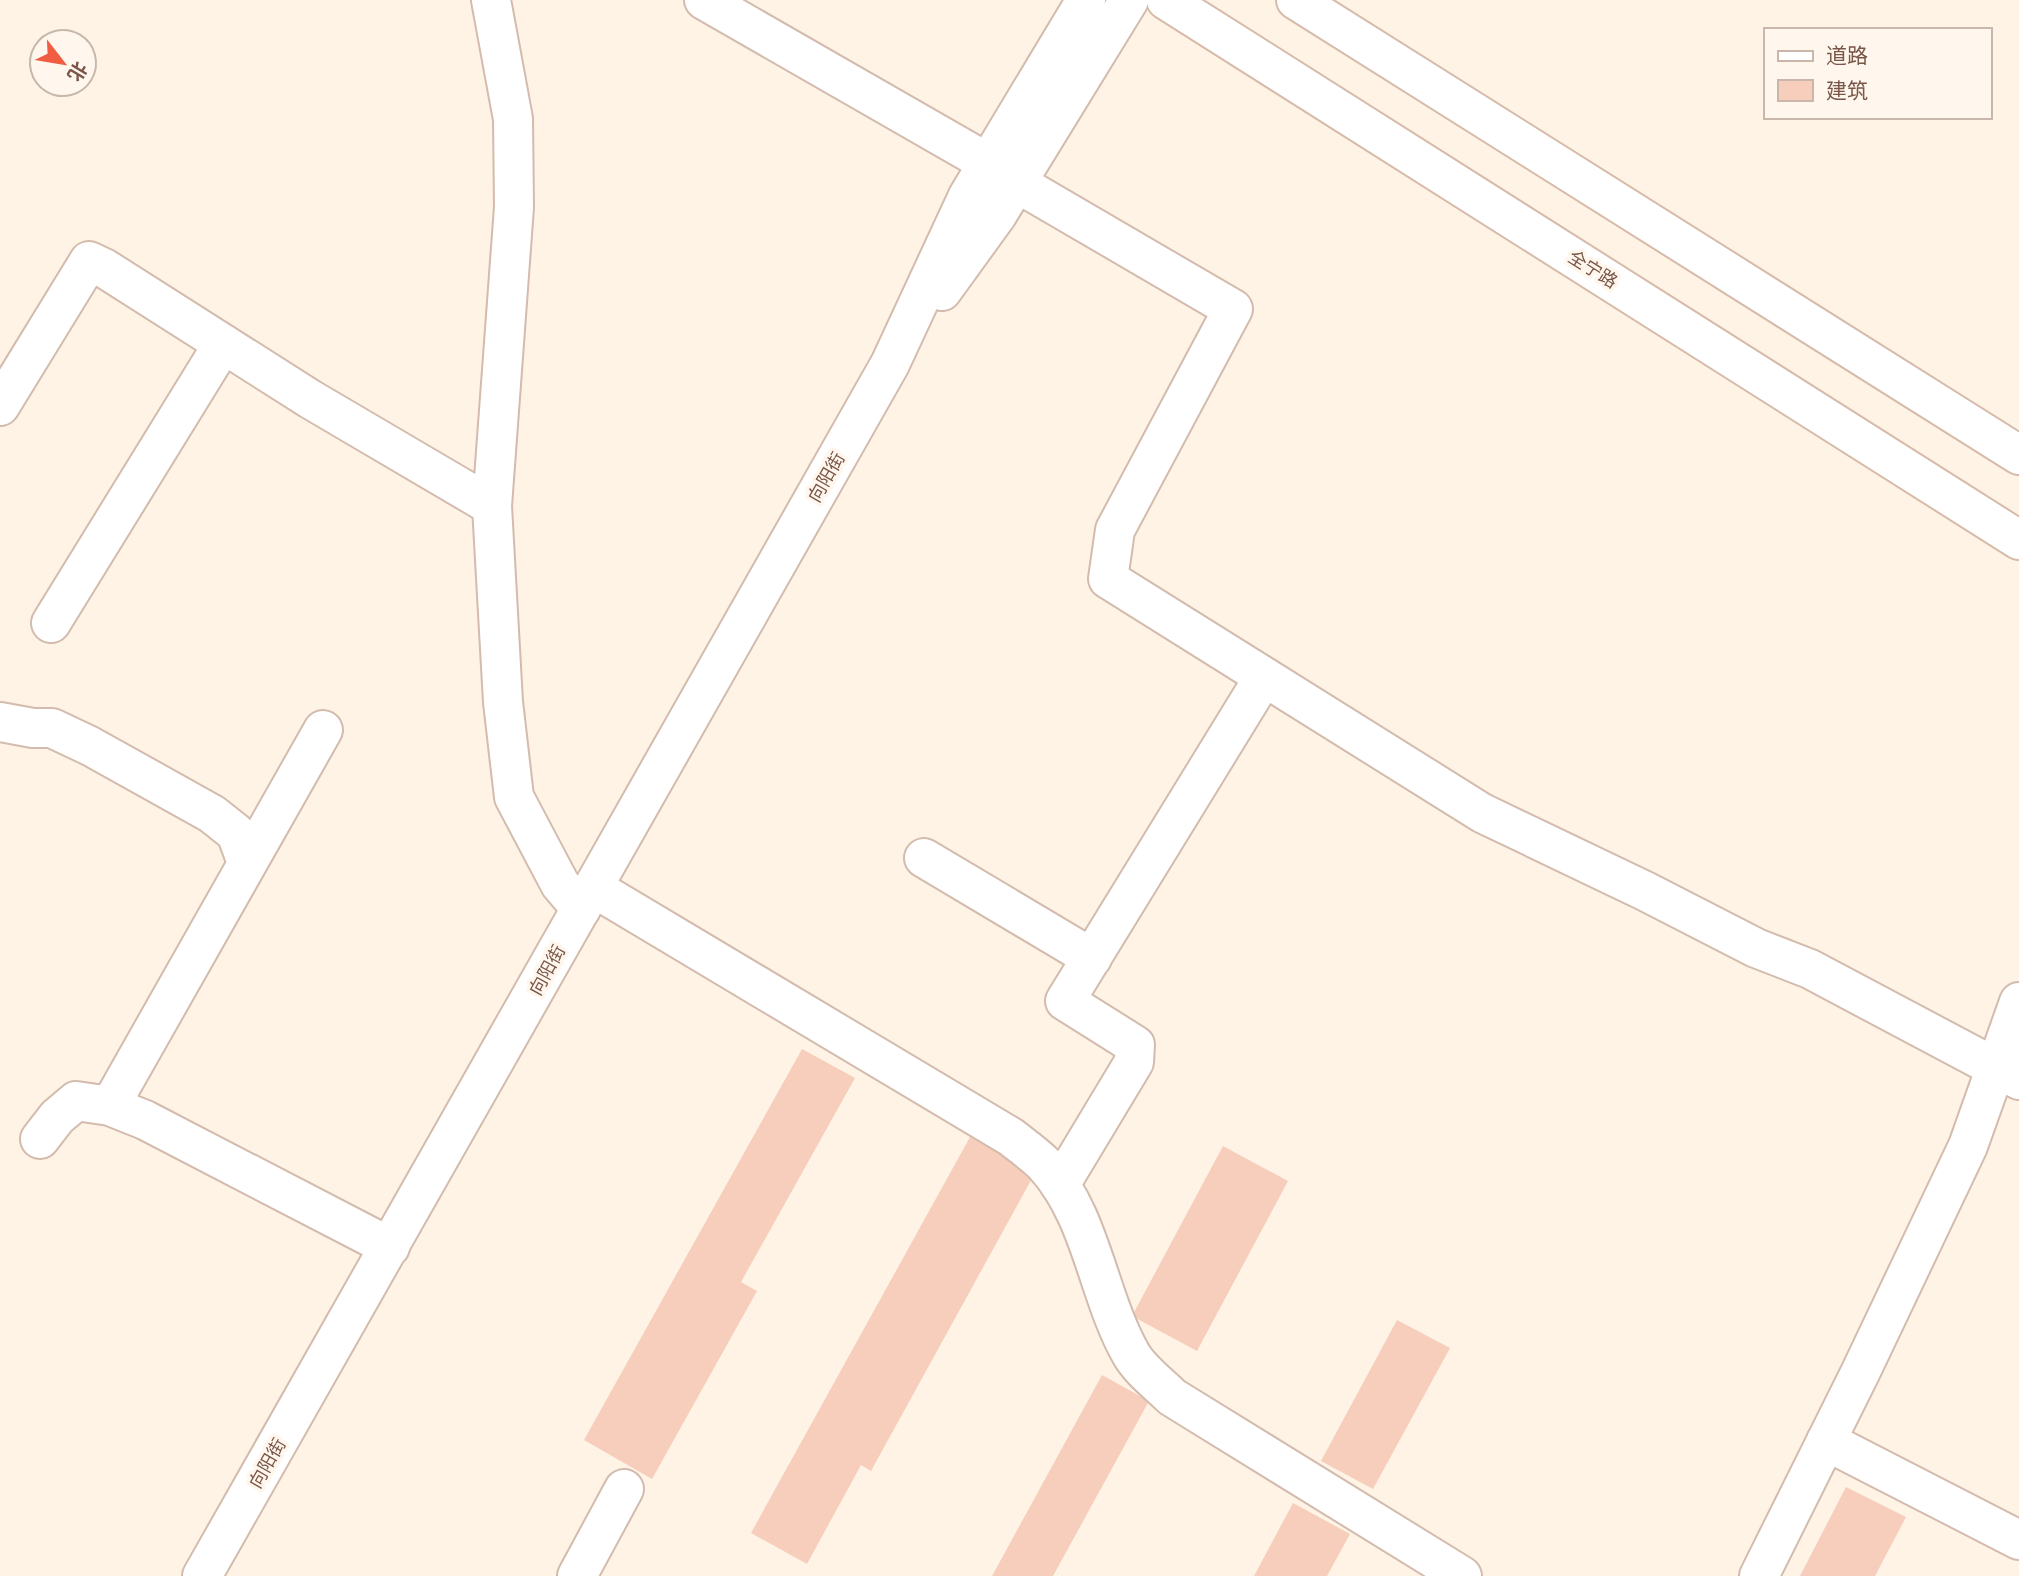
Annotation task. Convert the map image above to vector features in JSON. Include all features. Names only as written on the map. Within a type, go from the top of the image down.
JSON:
[{"type":"street","points":[[491,0],[513,119],[514,207],[492,506],[503,702],[514,797],[560,884],[1011,1136],[1043,1163],[1060,1185],[1081,1226],[1111,1311],[1132,1357],[1171,1398],[1462,1576]]},
{"type":"street","points":[[704,0],[1233,309],[1115,530],[1108,579],[1482,813],[1756,948],[1810,969],[2008,1075]]},
{"type":"street","name":"向阳街","points":[[202,1576],[890,364],[997,215],[1002,173],[1086,0]]},
{"type":"street","name":"向阳街","points":[[1002,173],[1129,0]]},
{"type":"street","name":"全宁路","points":[[1166,0],[2019,540]]},
{"type":"street","points":[[1297,0],[2019,455]]},
{"type":"street","points":[[0,406],[89,261],[310,399],[492,506]]},
{"type":"street","points":[[51,623],[223,344]]},
{"type":"street","points":[[1060,1185],[1134,1062],[1136,1045],[1065,1001],[1264,677]]},
{"type":"street","points":[[0,722],[33,728],[52,728],[90,746],[212,814],[236,833],[247,863]]},
{"type":"street","points":[[110,1106],[323,730]]},
{"type":"street","points":[[924,858],[1092,958]]},
{"type":"street","points":[[1759,1576],[1968,1146],[2008,1075],[2019,1002]]},
{"type":"street","points":[[40,1139],[57,1117],[76,1101],[110,1106],[176,1135],[390,1247]]},
{"type":"street","points":[[1826,1441],[2019,1540]]},
{"type":"street","points":[[577,1576],[624,1489]]},
{"type":"building","points":[[802,1049],[855,1078],[741,1282],[757,1291],[652,1479],[584,1440]]},
{"type":"building","points":[[970,1137],[1035,1173],[871,1471],[861,1465],[807,1564],[751,1533]]},
{"type":"building","points":[[1223,1146],[1288,1181],[1197,1351],[1132,1316]]},
{"type":"building","points":[[1397,1320],[1450,1348],[1373,1489],[1321,1461]]},
{"type":"building","points":[[1102,1375],[1149,1401],[1053,1576],[992,1576]]},
{"type":"building","points":[[1846,1487],[1906,1517],[1875,1576],[1800,1576]]},
{"type":"building","points":[[1293,1503],[1350,1534],[1327,1576],[1254,1576]]}]
